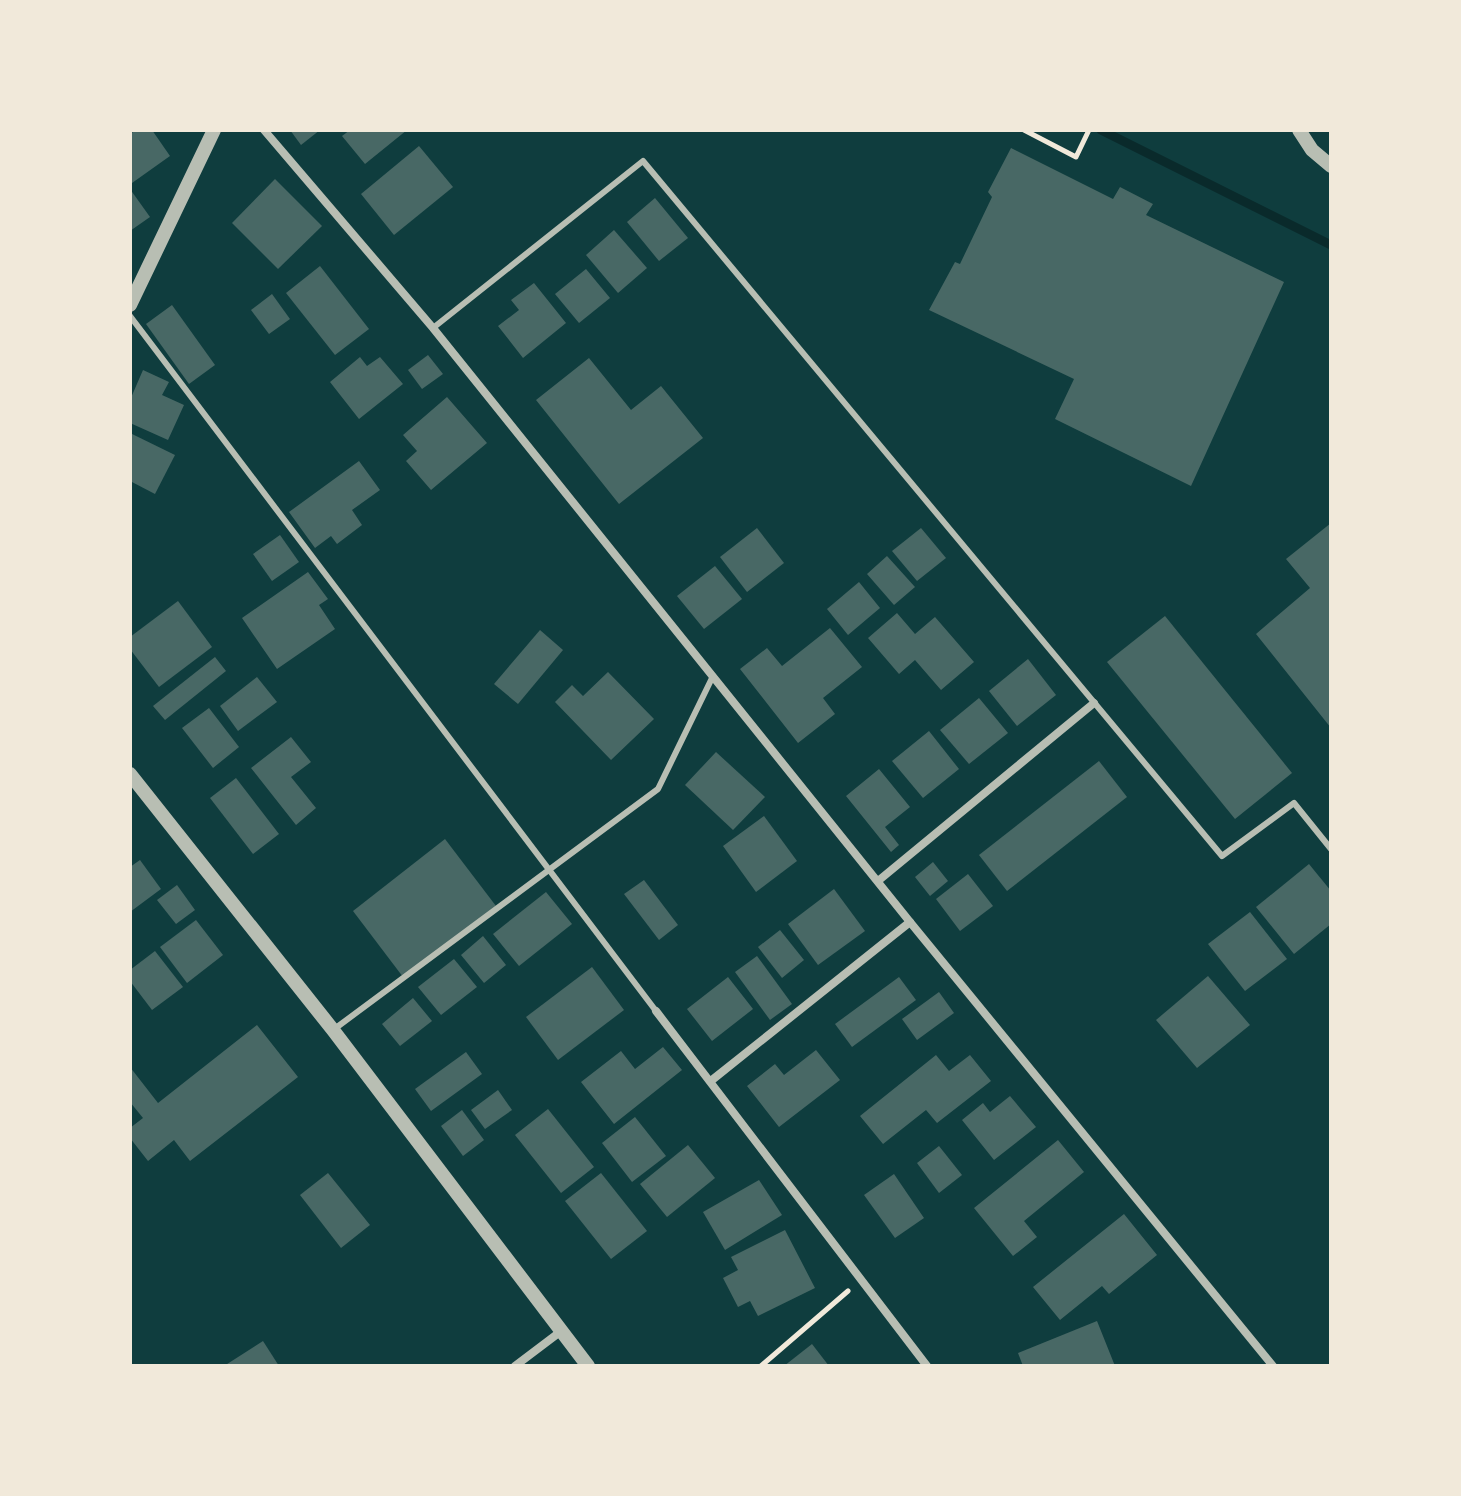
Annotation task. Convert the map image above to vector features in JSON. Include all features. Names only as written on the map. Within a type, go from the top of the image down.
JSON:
[{"type":"street","points":[[130,305],[214,130]]},
{"type":"street","points":[[264,130],[433,328],[910,922],[1273,1366]]},
{"type":"street","points":[[1299,130],[1312,150],[1331,166]]},
{"type":"street","points":[[878,881],[1094,703]]},
{"type":"street","points":[[130,774],[333,1030],[588,1366]]},
{"type":"street","points":[[712,1080],[910,922]]},
{"type":"street","points":[[656,1011],[712,1080],[859,1282],[927,1366]]},
{"type":"street","points":[[515,1366],[560,1332]]},
{"type":"lane","points":[[433,328],[643,161],[1222,856],[1294,803],[1331,849]]},
{"type":"lane","points":[[130,316],[656,1011]]},
{"type":"lane","points":[[333,1030],[551,872],[658,789],[713,676]]},
{"type":"path","points":[[1024,130],[1076,157],[1089,130]]},
{"type":"path","points":[[761,1366],[859,1282]]},
{"type":"building","points":[[136,130],[152,130],[170,156],[132,183],[130,134]]},
{"type":"building","points":[[290,130],[320,130],[301,145]]},
{"type":"building","points":[[350,130],[407,130],[365,164],[342,136]]},
{"type":"building","points":[[419,146],[453,187],[394,235],[361,194]]},
{"type":"building","points":[[1011,148],[1113,199],[1120,187],[1153,204],[1146,215],[1284,282],[1191,486],[1055,419],[1074,379],[929,310],[955,262],[960,264],[992,197],[988,192]]},
{"type":"building","points":[[275,179],[322,226],[278,269],[232,223]]},
{"type":"building","points":[[130,189],[150,217],[130,231]]},
{"type":"building","points":[[655,198],[688,238],[659,261],[627,222]]},
{"type":"building","points":[[614,230],[647,268],[618,293],[586,255]]},
{"type":"building","points":[[320,266],[369,329],[335,355],[286,293]]},
{"type":"building","points":[[586,269],[610,298],[579,323],[555,294]]},
{"type":"building","points":[[534,283],[566,323],[523,358],[498,326],[519,310],[511,300]]},
{"type":"building","points":[[272,294],[290,319],[269,334],[251,310]]},
{"type":"building","points":[[172,305],[215,365],[189,384],[146,324]]},
{"type":"building","points":[[428,355],[443,374],[422,389],[408,370]]},
{"type":"building","points":[[360,357],[367,366],[380,357],[403,384],[359,419],[330,382]]},
{"type":"building","points":[[589,358],[631,410],[661,386],[703,438],[619,504],[536,400]]},
{"type":"building","points":[[143,370],[169,382],[162,395],[184,405],[168,440],[130,423],[130,400]]},
{"type":"building","points":[[447,397],[487,443],[431,490],[406,461],[417,451],[403,435]]},
{"type":"building","points":[[130,433],[175,455],[155,494],[130,481]]},
{"type":"building","points":[[359,461],[380,490],[352,510],[362,525],[337,544],[331,536],[315,548],[289,512]]},
{"type":"building","points":[[1331,523],[1331,728],[1256,634],[1310,588],[1286,559]]},
{"type":"building","points":[[757,528],[784,563],[747,592],[720,557]]},
{"type":"building","points":[[921,528],[946,558],[917,581],[892,551]]},
{"type":"building","points":[[280,535],[299,562],[272,581],[253,554]]},
{"type":"building","points":[[887,556],[915,587],[894,605],[867,574]]},
{"type":"building","points":[[715,566],[742,599],[704,629],[677,596]]},
{"type":"building","points":[[308,572],[328,599],[319,605],[335,629],[277,669],[242,618]]},
{"type":"building","points":[[859,582],[880,608],[848,635],[827,609]]},
{"type":"building","points":[[178,601],[212,647],[159,687],[130,649],[130,637]]},
{"type":"building","points":[[897,613],[915,634],[935,617],[974,662],[941,690],[915,660],[899,674],[868,638]]},
{"type":"building","points":[[1165,616],[1292,773],[1235,819],[1107,662]]},
{"type":"building","points":[[830,628],[862,667],[823,698],[835,714],[798,743],[740,669],[767,648],[782,666]]},
{"type":"building","points":[[540,630],[563,650],[518,704],[494,684]]},
{"type":"building","points":[[215,657],[226,671],[165,720],[153,706]]},
{"type":"building","points":[[1028,659],[1056,695],[1017,726],[989,691]]},
{"type":"building","points":[[608,672],[654,719],[611,760],[555,702],[572,685],[583,696]]},
{"type":"building","points":[[257,677],[277,702],[238,731],[220,706]]},
{"type":"building","points":[[979,698],[1008,733],[969,764],[940,730]]},
{"type":"building","points":[[209,708],[239,747],[213,768],[182,728]]},
{"type":"building","points":[[929,731],[959,769],[923,798],[892,761]]},
{"type":"building","points":[[291,737],[311,762],[291,777],[316,808],[296,825],[251,768]]},
{"type":"building","points":[[716,752],[765,797],[733,830],[685,785]]},
{"type":"building","points":[[1099,761],[1127,797],[1007,891],[979,855]]},
{"type":"building","points":[[879,769],[910,807],[885,827],[899,845],[891,852],[846,796]]},
{"type":"building","points":[[236,778],[279,834],[253,854],[210,798]]},
{"type":"building","points":[[764,816],[797,861],[756,892],[723,846]]},
{"type":"building","points":[[445,839],[496,906],[403,977],[353,911]]},
{"type":"building","points":[[140,860],[161,889],[130,912],[130,867]]},
{"type":"building","points":[[933,862],[948,881],[930,896],[915,877]]},
{"type":"building","points":[[1309,864],[1331,891],[1331,924],[1294,954],[1256,907]]},
{"type":"building","points":[[968,874],[993,906],[960,931],[936,899]]},
{"type":"building","points":[[644,880],[678,925],[659,940],[624,894]]},
{"type":"building","points":[[177,885],[195,910],[176,924],[157,900]]},
{"type":"building","points":[[834,889],[865,931],[818,965],[788,924]]},
{"type":"building","points":[[546,892],[572,924],[519,966],[493,934]]},
{"type":"building","points":[[1250,912],[1287,959],[1245,991],[1208,944]]},
{"type":"building","points":[[196,920],[223,955],[187,983],[160,947]]},
{"type":"building","points":[[780,930],[804,960],[782,978],[758,947]]},
{"type":"building","points":[[483,936],[506,965],[484,983],[461,955]]},
{"type":"building","points":[[155,951],[183,987],[152,1010],[130,981],[130,970]]},
{"type":"building","points":[[757,956],[792,1004],[770,1020],[735,972]]},
{"type":"building","points":[[454,959],[477,987],[441,1015],[418,987]]},
{"type":"building","points":[[592,967],[624,1010],[558,1060],[526,1017]]},
{"type":"building","points":[[1208,976],[1250,1025],[1197,1068],[1156,1020]]},
{"type":"building","points":[[728,977],[753,1009],[712,1041],[687,1009]]},
{"type":"building","points":[[899,977],[916,1000],[852,1047],[835,1024]]},
{"type":"building","points":[[939,992],[954,1013],[917,1040],[902,1019]]},
{"type":"building","points":[[413,998],[432,1021],[400,1046],[382,1024]]},
{"type":"building","points":[[257,1025],[298,1077],[190,1161],[174,1140],[148,1161],[130,1138],[130,1128],[143,1118],[130,1102],[130,1067],[158,1103]]},
{"type":"building","points":[[663,1047],[682,1070],[614,1124],[581,1082],[621,1051],[635,1069]]},
{"type":"building","points":[[816,1050],[840,1080],[779,1127],[747,1086],[775,1064],[784,1075]]},
{"type":"building","points":[[466,1052],[482,1074],[431,1111],[415,1089]]},
{"type":"building","points":[[936,1055],[949,1071],[970,1055],[991,1081],[937,1123],[926,1110],[883,1144],[860,1116]]},
{"type":"building","points":[[498,1090],[512,1110],[485,1129],[471,1110]]},
{"type":"building","points":[[1010,1096],[1036,1127],[994,1160],[962,1120],[983,1103],[990,1112]]},
{"type":"building","points":[[548,1109],[594,1167],[561,1193],[515,1135]]},
{"type":"building","points":[[462,1110],[484,1140],[463,1156],[441,1126]]},
{"type":"building","points":[[635,1117],[666,1156],[632,1182],[602,1143]]},
{"type":"building","points":[[1058,1140],[1084,1172],[1024,1221],[1037,1237],[1013,1256],[974,1208]]},
{"type":"building","points":[[688,1145],[715,1178],[667,1217],[640,1184]]},
{"type":"building","points":[[939,1146],[962,1175],[939,1193],[917,1163]]},
{"type":"building","points":[[328,1173],[370,1225],[341,1248],[300,1195]]},
{"type":"building","points":[[601,1173],[647,1231],[611,1259],[565,1201]]},
{"type":"building","points":[[894,1174],[924,1218],[895,1238],[864,1195]]},
{"type":"building","points":[[759,1180],[782,1215],[725,1250],[703,1212]]},
{"type":"building","points":[[1124,1214],[1157,1255],[1109,1294],[1102,1286],[1060,1320],[1033,1287]]},
{"type":"building","points":[[785,1230],[815,1288],[758,1316],[750,1301],[738,1307],[723,1278],[738,1270],[731,1257]]},
{"type":"building","points":[[1097,1321],[1115,1366],[1023,1366],[1018,1353]]},
{"type":"building","points":[[263,1341],[279,1366],[224,1366]]},
{"type":"building","points":[[812,1344],[829,1366],[784,1366]]},
{"type":"waterway","points":[[1101,130],[1331,245]]}]
